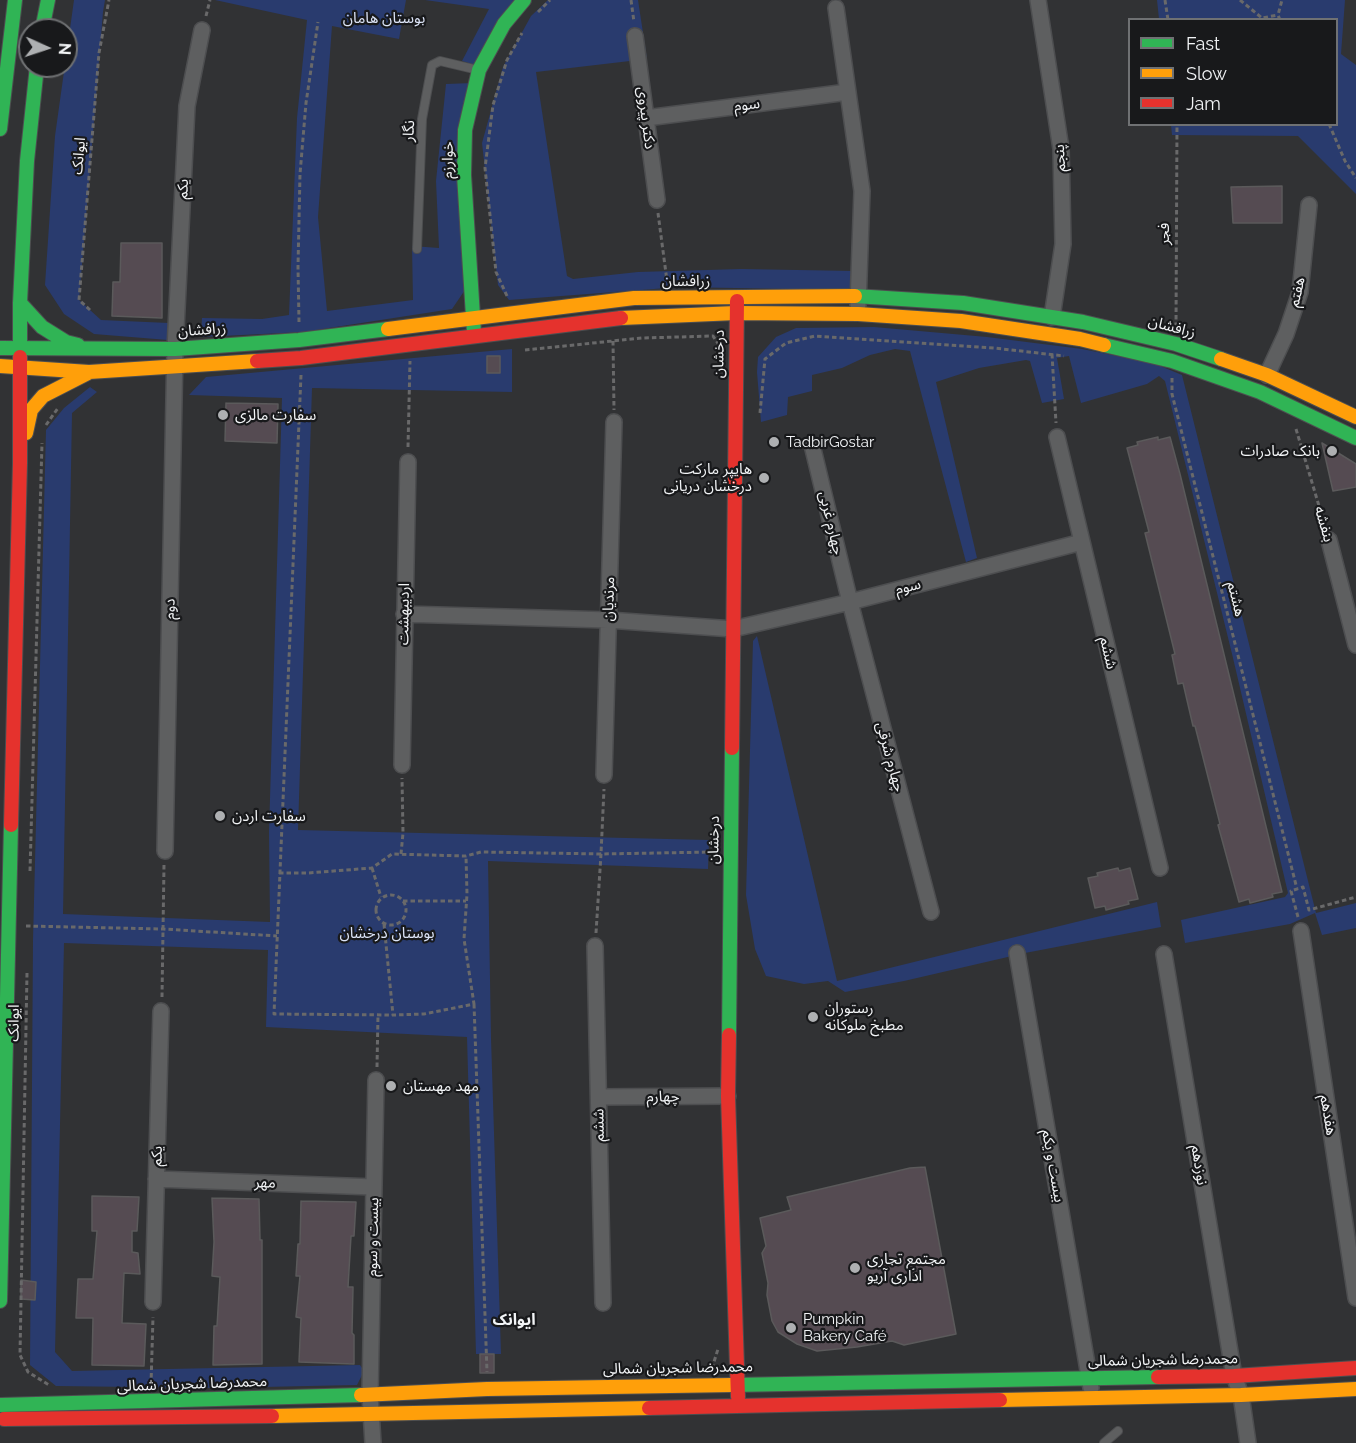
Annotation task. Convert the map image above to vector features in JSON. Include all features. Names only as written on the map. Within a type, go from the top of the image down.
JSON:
[{"type":"street","points":[[0,129],[2,94],[15,0]]},
{"type":"street","points":[[44,18],[48,0]]},
{"type":"street","name":"خوارزم","points":[[474,336],[464,175],[465,130],[479,70],[504,24],[524,0]]},
{"type":"street","name":"پنجم","points":[[1038,0],[1061,149],[1063,244],[1052,317]]},
{"type":"street","points":[[836,8],[862,191],[858,314]]},
{"type":"street","name":"یکم","points":[[175,367],[187,106],[202,30]]},
{"type":"street","name":"دکتر پیروی","points":[[635,36],[657,201]]},
{"type":"street","points":[[0,1301],[20,463],[18,368],[27,161],[36,78]]},
{"type":"street","name":"سوم","points":[[646,118],[848,92]]},
{"type":"street","name":"هفتم","points":[[1267,375],[1286,334],[1300,291],[1309,205]]},
{"type":"street","name":"زرافشان","points":[[0,348],[175,349],[299,340],[634,298],[858,296],[963,303],[1083,322],[1176,344],[1267,375],[1356,417]]},
{"type":"street","name":"درخشان","points":[[737,297],[728,1096],[738,1406]]},
{"type":"street","points":[[20,303],[42,327],[66,342],[90,348]]},
{"type":"street","points":[[0,366],[89,372],[175,367],[301,358],[635,316],[736,313],[858,314],[961,321],[1080,339],[1172,361],[1260,392],[1356,438]]},
{"type":"street","name":"دوم","points":[[165,851],[175,367]]},
{"type":"street","points":[[20,463],[31,410],[44,396],[89,372]]},
{"type":"street","name":"مرنديان","points":[[604,775],[614,422]]},
{"type":"street","name":"ششم","points":[[1057,438],[1160,868]]},
{"type":"street","name":"چهارم غربی","points":[[812,446],[850,602]]},
{"type":"street","name":"اردیبهشت","points":[[402,765],[408,462]]},
{"type":"street","name":"بنفشه","points":[[1329,540],[1356,645]]},
{"type":"street","name":"سوم","points":[[404,614],[608,620],[733,629],[850,602],[1082,542]]},
{"type":"street","name":"چهارم شرقی","points":[[850,602],[931,912]]},
{"type":"street","name":"هفدهم","points":[[1301,931],[1356,1298]]},
{"type":"street","name":"ششم","points":[[595,946],[603,1303]]},
{"type":"street","name":"بیست و یکم","points":[[1017,953],[1090,1379],[1091,1398]]},
{"type":"street","name":"نوزدهم","points":[[1164,954],[1234,1376],[1241,1395]]},
{"type":"street","name":"یکم","points":[[153,1302],[161,1011]]},
{"type":"street","name":"بیست و سوم","points":[[373,1443],[370,1395],[376,1080]]},
{"type":"street","name":"چهارم","points":[[599,1097],[728,1096]]},
{"type":"street","name":"مهر","points":[[156,1179],[374,1187]]},
{"type":"street","name":"محمدرضا شجریان شمالی","points":[[0,1405],[738,1383],[1234,1376],[1356,1368]]},
{"type":"street","points":[[0,1419],[150,1419],[1241,1395],[1356,1389]]},
{"type":"street","points":[[1241,1395],[1248,1443]]},
{"type":"lane","name":"نگار","points":[[417,249],[422,119],[432,65],[440,61],[479,70]]},
{"type":"lane","points":[[1104,1443],[1118,1431]]},
{"type":"path","name":"ایوانک","points":[[90,310],[79,300],[99,53],[109,0]]},
{"type":"path","points":[[534,16],[550,0]]},
{"type":"path","points":[[631,0],[635,36]]},
{"type":"path","points":[[1165,0],[1167,18]]},
{"type":"path","points":[[1240,0],[1262,18],[1279,17],[1282,0]]},
{"type":"path","points":[[299,340],[297,267],[300,174],[306,103],[318,22]]},
{"type":"path","points":[[509,300],[496,272],[485,168],[493,105],[507,60],[522,33]]},
{"type":"path","name":"فجر","points":[[1176,344],[1177,126]]},
{"type":"path","points":[[1330,126],[1356,178]]},
{"type":"path","points":[[657,201],[669,298]]},
{"type":"path","points":[[613,319],[614,422]]},
{"type":"path","points":[[1050,335],[1057,438]]},
{"type":"path","points":[[760,413],[765,359],[786,343],[815,336],[994,348],[1075,357]]},
{"type":"path","points":[[408,462],[411,344]]},
{"type":"path","points":[[301,358],[274,1014],[424,1014],[474,1004]]},
{"type":"path","name":"هشتم","points":[[1172,361],[1172,394],[1297,889]]},
{"type":"path","points":[[1163,376],[1173,379]]},
{"type":"path","name":"بنفشه","points":[[1288,405],[1329,540]]},
{"type":"path","points":[[44,431],[60,406]]},
{"type":"path","points":[[30,878],[42,436]]},
{"type":"path","points":[[401,854],[402,765]]},
{"type":"path","points":[[595,946],[604,775]]},
{"type":"path","points":[[161,1011],[165,851]]},
{"type":"path","points":[[279,873],[308,873],[372,867],[392,854],[730,852]]},
{"type":"path","points":[[466,855],[464,939],[474,1004],[488,1389]]},
{"type":"path","points":[[372,867],[381,898]]},
{"type":"path","points":[[1301,931],[1291,891],[1303,887],[1309,910],[1356,897]]},
{"type":"path","points":[[386,895],[395,895],[403,901],[406,910],[403,920],[394,925],[380,921],[375,912],[381,898],[386,895]]},
{"type":"path","points":[[403,901],[466,901]]},
{"type":"path","points":[[384,924],[393,1015]]},
{"type":"path","points":[[9,925],[163,929],[277,936]]},
{"type":"path","name":"ایوانک","points":[[27,974],[20,1355],[28,1372]]},
{"type":"path","points":[[376,1080],[378,1015]]},
{"type":"path","points":[[150,1402],[153,1302]]},
{"type":"green space","points":[[74,0],[105,0],[79,300],[101,320],[169,323],[168,340],[94,334],[64,314],[45,285],[55,136],[63,78],[78,78],[78,18],[71,18]]},
{"type":"green space","name":"بوستان هامان","points":[[215,0],[406,0],[399,39],[332,26],[318,217],[327,311],[413,300],[412,246],[439,248],[436,181],[446,84],[473,83],[467,287],[452,309],[303,332],[201,337],[202,318],[262,319],[289,315],[297,118],[307,20]]},
{"type":"green space","points":[[425,0],[519,0],[475,65],[462,61],[489,9]]},
{"type":"green space","points":[[548,0],[638,0],[647,59],[536,72],[567,276],[573,279],[638,272],[741,269],[854,271],[852,287],[844,290],[680,287],[509,300],[498,285],[482,143],[503,67],[531,16]]},
{"type":"green space","points":[[1157,0],[1345,0],[1341,54],[1356,65],[1356,194],[1298,136],[1172,135],[1171,126],[1338,126],[1338,18],[1159,18]]},
{"type":"green space","points":[[874,327],[987,337],[1082,349],[1153,363],[1182,375],[1316,913],[1356,903],[1356,928],[1322,935],[1315,913],[1290,924],[1185,943],[1181,920],[1285,897],[1288,893],[1165,381],[1159,376],[1147,384],[1081,403],[1069,356],[1057,358],[1064,399],[1042,403],[1030,361],[1026,360],[979,368],[936,382],[977,558],[966,562],[910,351],[895,349],[870,355],[842,368],[812,375],[812,391],[788,397],[787,415],[761,422],[758,357],[776,337],[796,328]]},
{"type":"green space","name":"بوستان درخشان","points":[[512,349],[512,392],[312,388],[298,830],[709,840],[708,869],[488,861],[501,1354],[476,1354],[467,1037],[266,1027],[268,950],[64,943],[55,1352],[72,1371],[360,1365],[364,1371],[357,1385],[214,1388],[56,1386],[30,1365],[33,940],[46,430],[64,408],[90,387],[97,392],[72,413],[63,914],[270,922],[269,832],[282,398],[189,395],[206,377]]},
{"type":"green space","points":[[757,636],[837,981],[1157,902],[1161,927],[1025,953],[845,992],[828,981],[804,984],[766,976],[755,949],[746,895],[753,641]]},
{"type":"building","points":[[1282,186],[1282,223],[1233,223],[1231,187]]},
{"type":"building","points":[[121,243],[162,243],[162,318],[112,316],[113,282],[120,282]]},
{"type":"building","points":[[487,356],[500,356],[500,373],[487,373]]},
{"type":"building","points":[[226,403],[278,404],[277,443],[225,441]]},
{"type":"building","points":[[1158,437],[1158,440],[1170,437],[1282,892],[1272,894],[1273,897],[1250,903],[1249,899],[1239,902],[1183,683],[1178,684],[1172,655],[1175,654],[1145,533],[1149,532],[1127,448],[1138,445],[1137,442]]},
{"type":"building","points":[[1322,443],[1356,464],[1356,487],[1333,491]]},
{"type":"building","points":[[1118,868],[1119,871],[1130,868],[1138,899],[1128,901],[1129,904],[1106,910],[1105,906],[1095,908],[1088,878],[1098,876],[1097,873]]},
{"type":"building","name":"مجتمع تجاری اداری آريو","points":[[925,1167],[956,1334],[904,1345],[892,1341],[817,1351],[797,1344],[778,1332],[772,1321],[767,1295],[768,1283],[762,1253],[766,1246],[760,1218],[791,1210],[787,1197],[910,1168]]},
{"type":"building","points":[[92,1196],[139,1197],[137,1231],[132,1231],[132,1252],[138,1253],[140,1274],[124,1273],[122,1323],[146,1324],[144,1366],[92,1365],[93,1318],[76,1318],[78,1279],[93,1279],[97,1231],[92,1231]]},
{"type":"building","points":[[212,1198],[259,1199],[260,1240],[262,1240],[262,1364],[213,1365],[214,1326],[217,1326],[220,1277],[212,1276],[214,1242]]},
{"type":"building","points":[[301,1201],[356,1202],[348,1287],[353,1287],[354,1364],[299,1362],[301,1318],[296,1317],[300,1276],[296,1276],[298,1244],[300,1244]]},
{"type":"building","points":[[21,1280],[36,1282],[35,1300],[21,1299]]},
{"type":"building","points":[[480,1354],[494,1354],[494,1373],[480,1373]]},
{"type":"traffic: fast","points":[[0,129],[15,0]]},
{"type":"traffic: fast","points":[[44,18],[48,0]]},
{"type":"traffic: fast","points":[[474,332],[464,175],[465,130],[479,70],[504,24],[524,0]]},
{"type":"traffic: fast","points":[[20,357],[20,303],[27,161],[36,78]]},
{"type":"traffic: fast","points":[[855,296],[963,303],[1083,322],[1176,344],[1221,359]]},
{"type":"traffic: fast","points":[[20,303],[42,327],[66,342],[78,345]]},
{"type":"traffic: fast","points":[[0,348],[175,349],[299,340],[388,329]]},
{"type":"traffic: fast","points":[[1104,345],[1172,361],[1260,392],[1356,438]]},
{"type":"traffic: fast","points":[[729,1035],[732,748]]},
{"type":"traffic: fast","points":[[0,1301],[11,825]]},
{"type":"traffic: fast","points":[[732,1385],[1158,1377]]},
{"type":"traffic: fast","points":[[0,1405],[361,1395]]},
{"type":"traffic: slow","points":[[388,329],[634,298],[855,296]]},
{"type":"traffic: slow","points":[[621,318],[736,313],[858,314],[961,321],[1080,339],[1104,345]]},
{"type":"traffic: slow","points":[[1221,359],[1267,375],[1356,417]]},
{"type":"traffic: slow","points":[[0,366],[89,372],[257,361]]},
{"type":"traffic: slow","points":[[26,433],[31,410],[43,396],[88,373]]},
{"type":"traffic: slow","points":[[361,1395],[487,1389],[732,1385]]},
{"type":"traffic: slow","points":[[1000,1400],[1241,1395],[1356,1389]]},
{"type":"traffic: slow","points":[[272,1416],[649,1408]]},
{"type":"traffic: jam","points":[[732,748],[737,301]]},
{"type":"traffic: jam","points":[[257,361],[301,358],[621,318]]},
{"type":"traffic: jam","points":[[11,825],[20,463],[20,357]]},
{"type":"traffic: jam","points":[[729,1035],[728,1096],[738,1397]]},
{"type":"traffic: jam","points":[[1158,1377],[1234,1376],[1356,1368]]},
{"type":"traffic: jam","points":[[649,1408],[1000,1400]]},
{"type":"traffic: jam","points":[[4,1419],[272,1416]]},
{"type":"place","name":"سفارت مالزی","points":[[223,415]]},
{"type":"place","name":"TadbirGostar","points":[[774,442]]},
{"type":"place","name":"بانک صادرات","points":[[1332,451]]},
{"type":"place","name":"هایپر مارکت درخشان دریانی","points":[[764,478]]},
{"type":"place","name":"سفارت اردن","points":[[220,816]]},
{"type":"place","name":"رستوران مطبخ ملوکانه","points":[[813,1017]]},
{"type":"place","name":"مهد مهستان","points":[[391,1086]]},
{"type":"place","name":"مجتمع تجاری اداری آريو","points":[[855,1268]]},
{"type":"place","name":"Pumpkin Bakery Café","points":[[791,1328]]},
{"type":"district","name":"ایوانک","points":[[514,1320]]}]
